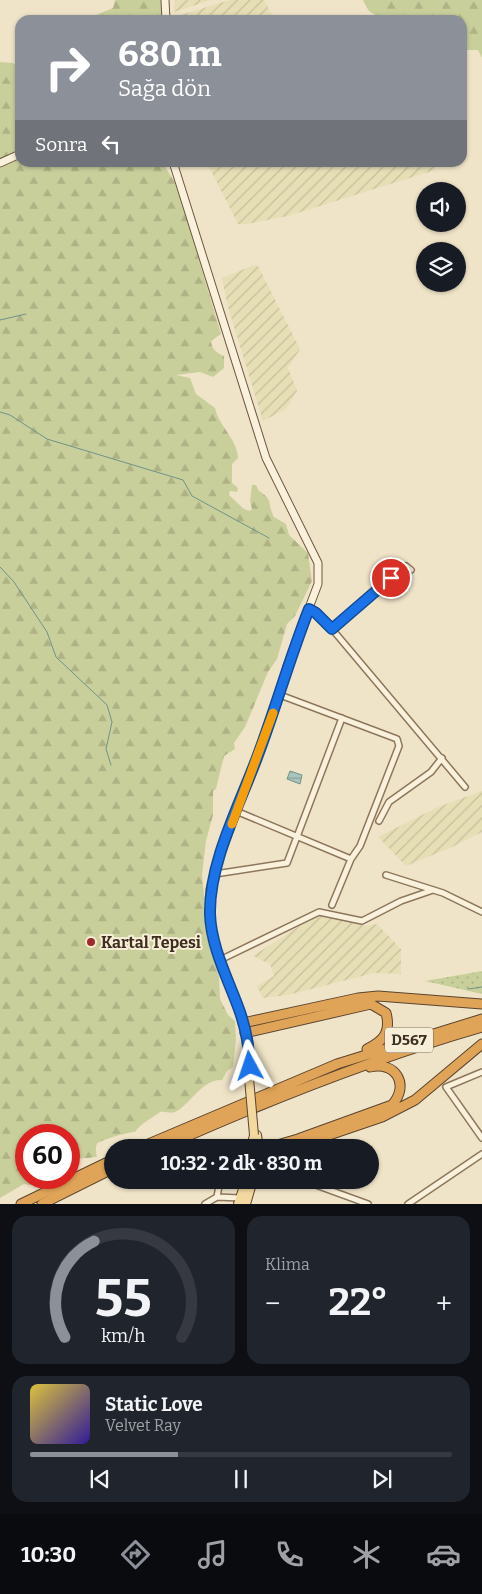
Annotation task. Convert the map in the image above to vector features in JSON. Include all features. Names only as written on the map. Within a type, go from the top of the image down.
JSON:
[{"type":"highway","points":[[243,1023],[358,998],[378,996],[482,1004]]},
{"type":"highway","points":[[245,1033],[362,1005],[371,1004],[378,1007],[386,1013],[389,1029],[386,1036],[374,1046],[339,1068]]},
{"type":"highway","name":"D567","points":[[162,1139],[339,1068],[482,1019]]},
{"type":"highway","name":"D567","points":[[182,1139],[339,1068],[482,1027]]},
{"type":"highway","points":[[317,1139],[382,1117],[415,1100],[482,1044]]},
{"type":"highway","points":[[298,1139],[392,1105],[400,1093],[399,1079],[394,1071],[386,1066],[339,1068]]},
{"type":"highway","points":[[21,1204],[104,1164]]},
{"type":"highway","points":[[42,1204],[104,1173]]},
{"type":"main road","points":[[243,1023],[256,1139]]},
{"type":"main road","points":[[254,1139],[255,1135]]},
{"type":"main road","points":[[241,1202],[244,1189]]},
{"type":"main road","points":[[241,1202],[248,1189]]},
{"type":"street","points":[[165,0],[166,15]]},
{"type":"street","points":[[0,163],[15,156]]},
{"type":"street","points":[[175,167],[266,458],[318,563],[318,584],[287,666],[280,695],[236,811],[210,890],[210,915],[220,960],[243,1023]]},
{"type":"street","points":[[332,629],[406,566],[411,570]]},
{"type":"street","points":[[309,609],[316,613],[332,629],[465,787]]},
{"type":"street","points":[[280,695],[397,739],[399,746],[360,846],[351,859],[332,905]]},
{"type":"street","points":[[215,874],[287,863],[342,718]]},
{"type":"street","points":[[379,821],[390,802],[431,772],[442,758]]},
{"type":"street","points":[[236,811],[351,859]]},
{"type":"street","points":[[386,875],[444,892],[482,912]]},
{"type":"street","points":[[220,960],[319,912],[362,920],[401,901],[433,890]]},
{"type":"street","points":[[482,1072],[446,1087],[482,1138]]},
{"type":"street","points":[[408,1204],[482,1154]]},
{"type":"street","points":[[205,1204],[217,1196],[218,1189]]},
{"type":"street","points":[[327,1189],[368,1204]]},
{"type":"street","points":[[217,1196],[241,1202]]},
{"type":"shaded area","points":[[175,0],[211,0],[174,12]]},
{"type":"shaded area","points":[[230,0],[264,0],[272,15],[180,15]]},
{"type":"shaded area","points":[[209,167],[434,167],[435,170],[288,216],[238,224]]},
{"type":"shaded area","points":[[254,265],[258,266],[300,349],[288,368],[297,391],[286,409],[263,421],[228,307],[222,278]]},
{"type":"shaded area","points":[[482,791],[482,832],[452,847],[406,866],[378,837],[438,807]]},
{"type":"shaded area","points":[[320,913],[366,926],[377,924],[401,949],[401,974],[374,973],[288,995],[263,998],[257,986],[274,976],[270,964],[253,956]]},
{"type":"green space","points":[[115,0],[163,0],[162,15],[96,15],[113,8]]},
{"type":"green space","points":[[363,0],[482,0],[482,58],[478,50],[467,50],[467,15],[375,15],[369,11]]},
{"type":"green space","points":[[0,62],[15,65],[15,167],[165,167],[174,181],[221,334],[211,341],[212,347],[224,356],[224,368],[213,377],[200,372],[176,375],[190,378],[196,394],[215,408],[220,421],[235,444],[238,458],[232,464],[232,483],[238,488],[237,492],[230,491],[229,495],[244,509],[250,511],[252,509],[250,501],[252,485],[256,485],[259,491],[267,497],[274,517],[286,524],[289,535],[308,553],[312,581],[295,616],[287,624],[277,659],[268,672],[245,727],[234,743],[235,749],[224,756],[216,789],[213,791],[213,815],[206,841],[202,875],[206,914],[219,976],[220,999],[228,1015],[235,1021],[236,1040],[233,1067],[227,1071],[222,1080],[208,1083],[175,1112],[160,1112],[135,1132],[104,1139],[99,1142],[96,1147],[97,1157],[80,1159],[80,1124],[15,1124],[15,1189],[0,1198]]},
{"type":"green space","points":[[482,971],[482,994],[425,981]]},
{"type":"water","points":[[290,771],[302,775],[300,784],[287,779]]},
{"type":"waterway","points":[[0,320],[26,314]]},
{"type":"waterway","points":[[0,412],[10,415],[47,439],[183,480],[192,496],[269,538]]},
{"type":"waterway","points":[[0,567],[14,582],[47,632],[56,657],[107,705],[112,722],[106,749],[111,765]]},
{"type":"waterway","points":[[468,989],[482,987]]},
{"type":"slow traffic","points":[[232,824],[273,713]]},
{"type":"place","name":"Kartal Tepesi","points":[[91,942]]},
{"type":"route","points":[[250,1066],[248,1040],[238,1006],[214,943],[210,915],[210,890],[221,854],[280,695],[287,666],[309,609],[316,613],[332,629],[391,578]]}]
